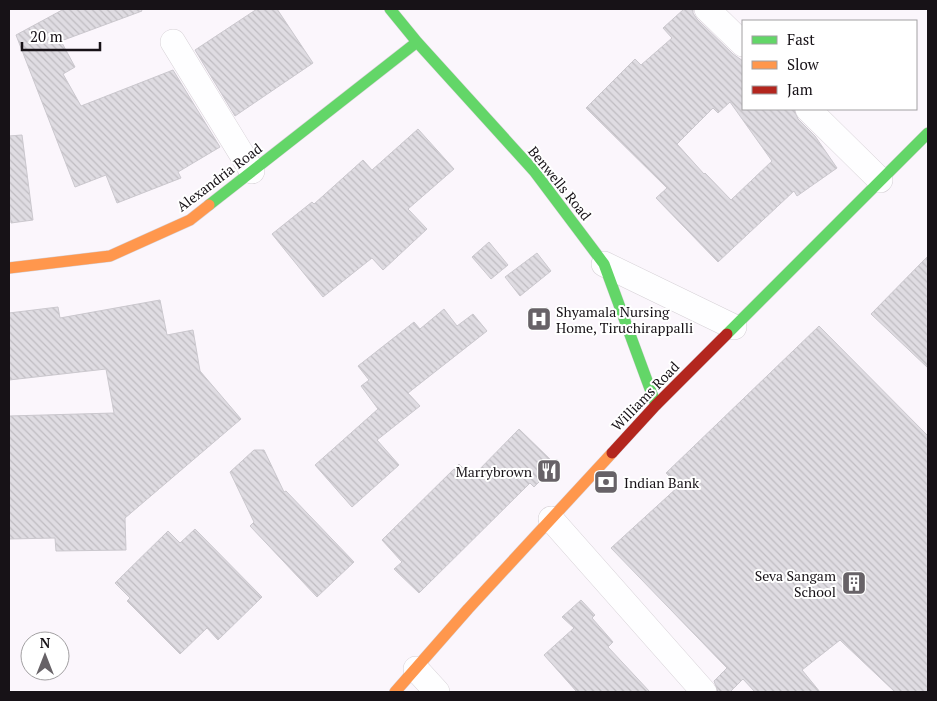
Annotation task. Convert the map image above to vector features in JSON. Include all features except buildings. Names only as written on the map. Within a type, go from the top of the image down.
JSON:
[{"type":"street","name":"Benwells Road","points":[[390,9],[416,42],[534,172],[604,264],[656,405]]},
{"type":"street","points":[[707,9],[742,43]]},
{"type":"street","points":[[173,42],[252,171]]},
{"type":"street","name":"Alexandria Road","points":[[9,268],[110,256],[190,220],[416,42]]},
{"type":"street","points":[[809,110],[880,180]]},
{"type":"street","name":"Williams Road","points":[[395,692],[468,609],[656,405],[928,132]]},
{"type":"street","points":[[604,264],[734,327]]},
{"type":"street","points":[[551,519],[704,692]]},
{"type":"street","points":[[416,669],[437,692]]},
{"type":"traffic: fast","points":[[390,9],[417,42],[534,171],[604,264],[656,405]]},
{"type":"traffic: fast","points":[[209,205],[417,42]]},
{"type":"traffic: fast","points":[[727,334],[928,133]]},
{"type":"traffic: slow","points":[[9,268],[110,256],[190,220],[209,205]]},
{"type":"traffic: slow","points":[[395,692],[468,609],[612,453]]},
{"type":"traffic: jam","points":[[612,453],[656,405],[727,334]]},
{"type":"place","name":"Shyamala Nursing Home, Tiruchirappalli","points":[[539,319]]},
{"type":"place","name":"Marrybrown","points":[[549,471]]},
{"type":"place","name":"Indian Bank","points":[[606,482]]},
{"type":"place","name":"Seva Sangam School","points":[[854,583]]}]
